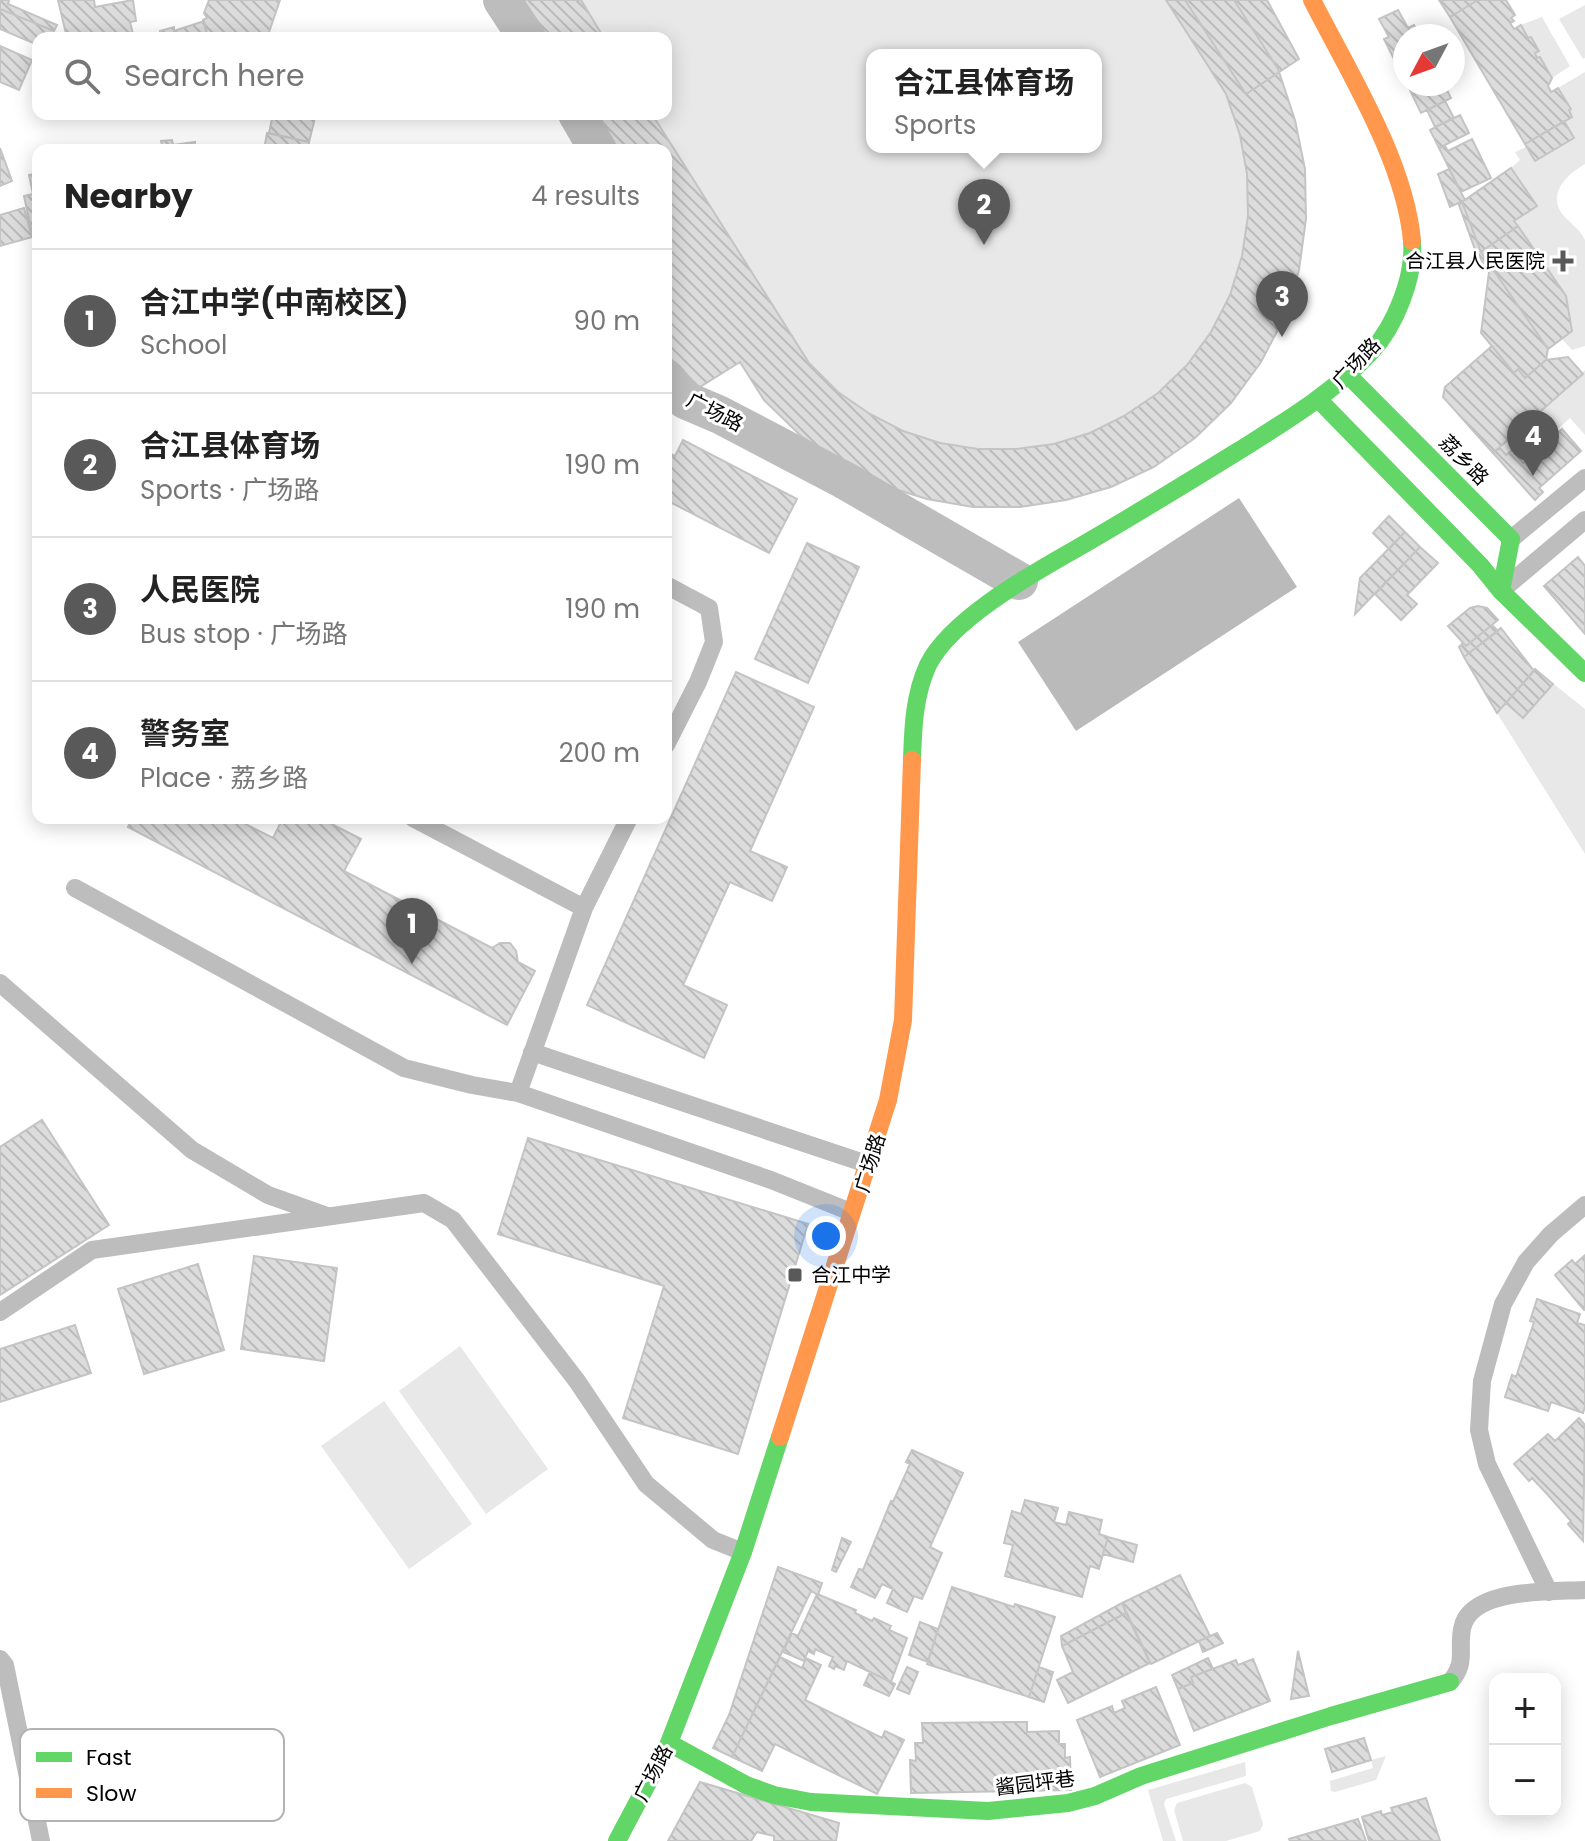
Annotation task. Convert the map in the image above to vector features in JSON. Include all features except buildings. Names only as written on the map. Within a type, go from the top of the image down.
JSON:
[{"type":"main road","name":"广场路","points":[[617,1841],[669,1743],[743,1552],[870,1165],[888,1100],[903,1020],[913,716],[928,665],[950,635],[1019,581],[1149,507],[1319,400],[1372,351],[1399,310],[1413,253],[1410,219],[1383,140],[1312,0]]},
{"type":"main road","name":"荔乡路","points":[[1348,375],[1511,539]]},
{"type":"main road","points":[[1319,400],[1480,565],[1501,591],[1585,673]]},
{"type":"main road","points":[[1501,591],[1511,539]]},
{"type":"main road","name":"酱园坪巷","points":[[669,1743],[746,1785],[774,1795],[811,1802],[988,1811],[1068,1803],[1095,1796],[1141,1776],[1450,1682]]},
{"type":"street","points":[[502,0],[523,32]]},
{"type":"street","points":[[580,120],[594,144]]},
{"type":"street","name":"广场路","points":[[672,385],[685,400],[844,480],[1019,581]]},
{"type":"lane","points":[[1480,565],[1585,478]]},
{"type":"lane","points":[[1501,591],[1585,520]]},
{"type":"lane","points":[[672,588],[709,608],[714,642],[672,733]]},
{"type":"lane","points":[[424,824],[584,908]]},
{"type":"lane","points":[[518,1093],[584,908],[626,824]]},
{"type":"lane","points":[[75,888],[404,1068],[518,1093],[771,1180],[854,1213]]},
{"type":"lane","points":[[0,983],[192,1150],[268,1195],[330,1217]]},
{"type":"lane","points":[[532,1052],[870,1165]]},
{"type":"lane","points":[[0,1312],[92,1250],[424,1203],[453,1220],[577,1381],[646,1484],[713,1540],[743,1552]]},
{"type":"lane","points":[[1549,1592],[1487,1464],[1479,1430],[1482,1381],[1503,1304],[1526,1262],[1551,1234],[1585,1205]]},
{"type":"lane","points":[[1450,1682],[1458,1673],[1466,1616],[1490,1599],[1585,1590]]},
{"type":"lane","points":[[0,1659],[5,1665],[20,1738]]},
{"type":"lane","points":[[37,1821],[41,1841]]},
{"type":"shaded area","points":[[513,0],[1234,0],[1278,69],[1295,120],[1305,169],[1306,219],[1299,270],[1284,318],[1111,487],[1066,500],[1020,507],[973,507],[927,499],[882,485],[802,437],[764,400],[740,363],[687,395],[672,220],[672,144],[652,144],[598,120],[672,120],[672,32],[532,32]]},
{"type":"shaded area","points":[[1585,5],[1585,58],[1583,59],[1559,19]]},
{"type":"shaded area","points":[[1542,17],[1570,66],[1552,78],[1540,57],[1537,58],[1535,53],[1539,51],[1521,25]]},
{"type":"shaded area","points":[[1585,72],[1585,164],[1566,179],[1557,200],[1564,216],[1585,240],[1585,346],[1572,350],[1562,339],[1572,331],[1566,296],[1514,221],[1536,206],[1511,168],[1520,160],[1515,152],[1526,147],[1535,161],[1574,138],[1564,121],[1570,109],[1558,88]]},
{"type":"shaded area","points":[[1585,370],[1585,435],[1570,418],[1523,463],[1506,455],[1500,448]]},
{"type":"shaded area","points":[[1239,498],[1297,587],[1076,731],[1018,642]]},
{"type":"shaded area","points":[[1535,669],[1585,709],[1585,854],[1497,713]]},
{"type":"shaded area","points":[[460,1346],[548,1469],[486,1514],[399,1391]]},
{"type":"shaded area","points":[[384,1401],[472,1524],[409,1569],[321,1446]]},
{"type":"shaded area","points":[[1386,1756],[1376,1780],[1331,1791],[1330,1781],[1373,1768],[1371,1760]]},
{"type":"shaded area","points":[[1245,1762],[1246,1776],[1166,1799],[1164,1804],[1176,1841],[1163,1841],[1148,1790]]},
{"type":"shaded area","points":[[1245,1783],[1252,1787],[1263,1824],[1260,1831],[1226,1841],[1183,1841],[1174,1810],[1177,1803]]},
{"type":"traffic: fast","points":[[912,760],[915,712],[923,676],[939,648],[954,632],[972,615],[1014,586],[1240,450],[1341,381],[1371,352],[1388,329],[1407,285],[1412,241]]},
{"type":"traffic: fast","points":[[1348,375],[1511,539],[1501,591]]},
{"type":"traffic: fast","points":[[1319,400],[1480,565],[1501,591],[1585,673]]},
{"type":"traffic: fast","points":[[617,1841],[669,1743],[743,1552],[780,1437]]},
{"type":"traffic: fast","points":[[669,1743],[746,1785],[774,1795],[811,1802],[988,1811],[1068,1803],[1095,1796],[1141,1776],[1450,1682]]},
{"type":"traffic: slow","points":[[1312,0],[1387,148],[1407,211],[1412,241]]},
{"type":"traffic: slow","points":[[780,1437],[888,1100],[903,1020],[912,760]]},
{"type":"place","name":"合江县体育场","points":[[984,245]]},
{"type":"place","name":"合江县人民医院","points":[[1563,261]]},
{"type":"place","name":"人民医院","points":[[1282,337]]},
{"type":"place","name":"警务室","points":[[1533,476]]},
{"type":"place","name":"合江中学(中南校区)","points":[[412,964]]},
{"type":"place","name":"合江中学","points":[[795,1275]]}]
